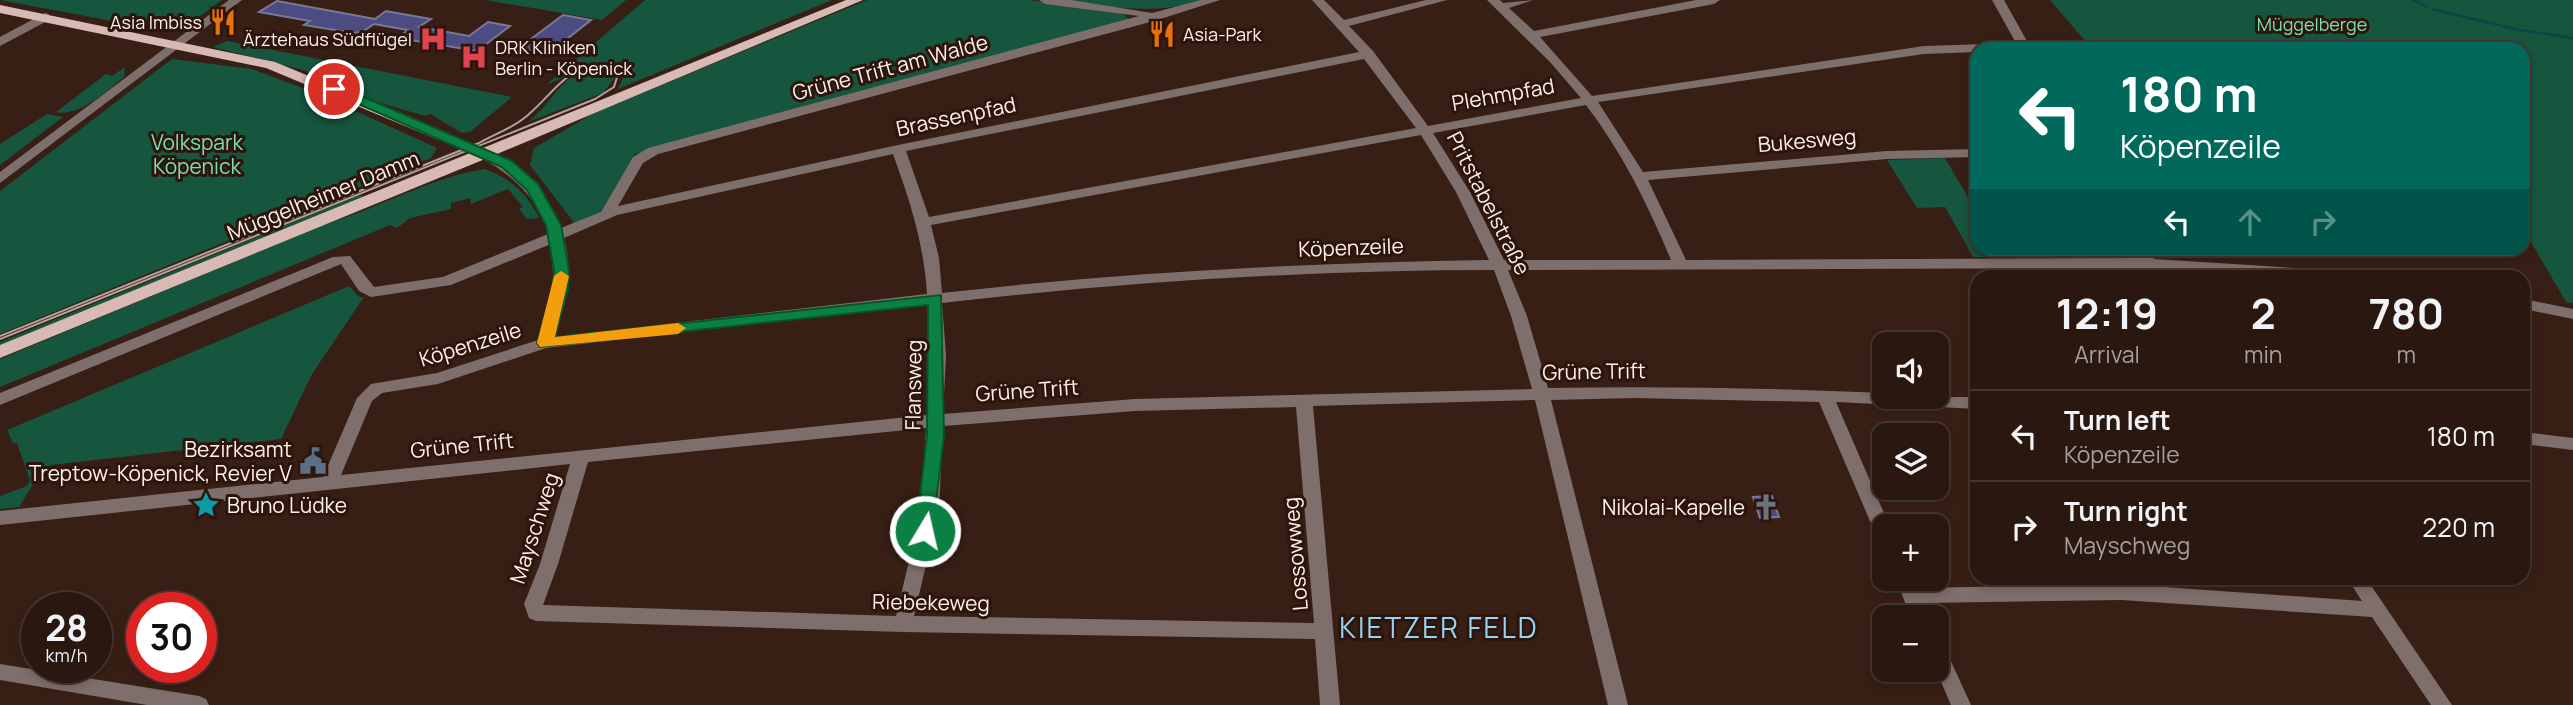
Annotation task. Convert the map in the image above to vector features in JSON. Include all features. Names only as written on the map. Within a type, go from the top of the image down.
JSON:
[{"type":"main road","name":"Müggelheimer Damm","points":[[0,352],[857,0]]},
{"type":"main road","points":[[0,9],[177,44],[294,74],[485,154]]},
{"type":"street","points":[[0,179],[236,0]]},
{"type":"street","points":[[1045,0],[1147,14],[1150,18]]},
{"type":"street","name":"Grüne Trift am Walde","points":[[607,214],[638,160],[653,151],[1214,0]]},
{"type":"street","name":"Pritstabelstraße","points":[[1318,0],[1369,54],[1425,130],[1499,265],[1523,327],[1542,395],[1618,705]]},
{"type":"street","points":[[1342,24],[1441,0]]},
{"type":"street","points":[[1497,3],[1527,0]]},
{"type":"street","points":[[1533,35],[1714,0]]},
{"type":"street","points":[[1998,0],[2021,42]]},
{"type":"street","points":[[1497,3],[1533,35],[1592,100],[1641,176],[1681,266]]},
{"type":"street","points":[[0,42],[45,17]]},
{"type":"street","name":"Plehmpfad","points":[[924,222],[1592,100],[1891,54],[1970,50]]},
{"type":"street","name":"Brassenpfad","points":[[557,236],[607,214],[898,149],[1369,54]]},
{"type":"street","name":"Flansweg","points":[[898,149],[924,222],[936,299],[935,420],[930,510],[903,624]]},
{"type":"street","name":"Bukesweg","points":[[1641,176],[1889,155],[1970,153]]},
{"type":"street","points":[[485,154],[507,164],[533,187],[549,214],[557,236],[561,289],[545,343]]},
{"type":"street","points":[[0,399],[338,260],[345,259],[369,291],[414,288],[446,282],[557,236]]},
{"type":"street","points":[[2145,256],[2153,270]]},
{"type":"street","name":"Köpenzeile","points":[[330,481],[372,391],[438,378],[519,349],[545,343],[936,299],[1261,271],[1499,265],[2148,262],[2259,270]]},
{"type":"street","points":[[2530,305],[2573,314]]},
{"type":"street","name":"Grüne Trift","points":[[0,519],[330,481],[935,420],[1135,405],[1683,393],[1970,403]]},
{"type":"street","points":[[1825,396],[1876,514]]},
{"type":"street","name":"Lossowweg","points":[[1304,400],[1330,705]]},
{"type":"street","points":[[2530,439],[2573,444]]},
{"type":"street","name":"Mayschweg","points":[[536,613],[533,604],[549,564],[581,456]]},
{"type":"street","points":[[2361,585],[2442,705]]},
{"type":"street","points":[[1949,589],[2122,592],[2377,610]]},
{"type":"street","name":"Riebekeweg","points":[[536,613],[903,624],[1325,631]]},
{"type":"street","points":[[0,672],[199,705]]},
{"type":"street","points":[[1949,678],[1961,705]]},
{"type":"green space","points":[[0,0],[222,0],[185,27],[171,32]]},
{"type":"green space","points":[[486,0],[626,0],[602,20]]},
{"type":"green space","points":[[645,0],[832,0],[618,89],[624,76],[619,69],[596,65],[547,84]]},
{"type":"green space","points":[[867,0],[1029,0],[1120,12],[1133,22],[635,154],[599,215],[575,224],[530,165],[534,148],[594,113]]},
{"type":"green space","points":[[1059,0],[1207,0],[1188,5],[1133,9]]},
{"type":"green space","name":"Müggelberge","points":[[2050,0],[2573,0],[2573,303],[2566,302],[2530,240],[2530,42],[2086,42]]},
{"type":"green space","points":[[227,41],[512,97],[470,132],[462,133],[430,114],[425,116],[364,98],[306,71],[213,47]]},
{"type":"green space","name":"Volkspark Köpenick","points":[[172,59],[252,69],[316,93],[437,148],[431,158],[0,334],[0,191]]},
{"type":"green space","points":[[125,67],[124,77],[92,102],[74,111],[56,112],[106,74],[112,76]]},
{"type":"green space","points":[[602,69],[616,76],[603,93],[528,122],[568,80],[588,70]]},
{"type":"green space","points":[[47,114],[63,117],[0,165],[0,144]]},
{"type":"green space","points":[[1945,158],[1970,201],[1970,252],[1945,207],[1917,208],[1887,160]]},
{"type":"green space","points":[[485,169],[503,177],[517,188],[539,218],[527,219],[519,209],[523,207],[508,189],[471,204],[470,198],[451,203],[451,209],[410,218],[397,228],[390,225],[0,387],[0,359],[323,225],[444,179]]},
{"type":"green space","points":[[360,195],[364,198],[0,348],[0,342]]},
{"type":"green space","points":[[349,286],[359,297],[364,297],[312,374],[281,439],[51,465],[42,470],[19,507],[0,509],[0,496],[27,486],[30,480],[17,443],[13,443],[7,430]]},
{"type":"building","points":[[277,1],[375,19],[386,11],[431,19],[419,27],[469,36],[488,22],[510,26],[477,51],[398,38],[408,30],[374,24],[362,32],[353,33],[304,25],[310,21],[259,12]]},
{"type":"building","points":[[563,15],[591,20],[548,54],[519,48]]},
{"type":"building","name":"Nikolai-Kapelle","points":[[1772,496],[1779,517],[1760,518],[1753,497]]},
{"type":"waterway","points":[[2413,0],[2428,7]]},
{"type":"waterway","points":[[2432,9],[2515,29],[2573,38]]},
{"type":"tram line","points":[[0,336],[479,143],[523,119],[576,72],[602,68],[618,74],[614,87],[595,99],[0,339]]},
{"type":"slow traffic","points":[[561,276],[561,289],[545,343],[678,328]]},
{"type":"place","name":"Asia Imbiss","points":[[223,22]]},
{"type":"place","name":"Asia-Park","points":[[1162,34]]},
{"type":"place","name":"Ärztehaus Südflügel","points":[[433,39]]},
{"type":"place","name":"DRK Kliniken Berlin - Köpenick","points":[[474,57]]},
{"type":"place","name":"Bezirksamt Treptow-Köpenick, Revier V","points":[[313,461]]},
{"type":"place","name":"Bruno Lüdke","points":[[206,505]]},
{"type":"place","name":"Nikolai-Kapelle","points":[[1766,507]]},
{"type":"district","name":"KIETZER FELD","points":[[1439,627]]},
{"type":"route","points":[[334,89],[507,164],[533,187],[554,225],[561,270],[561,289],[545,343],[936,299],[938,356],[935,435],[930,510],[925,531]]}]
